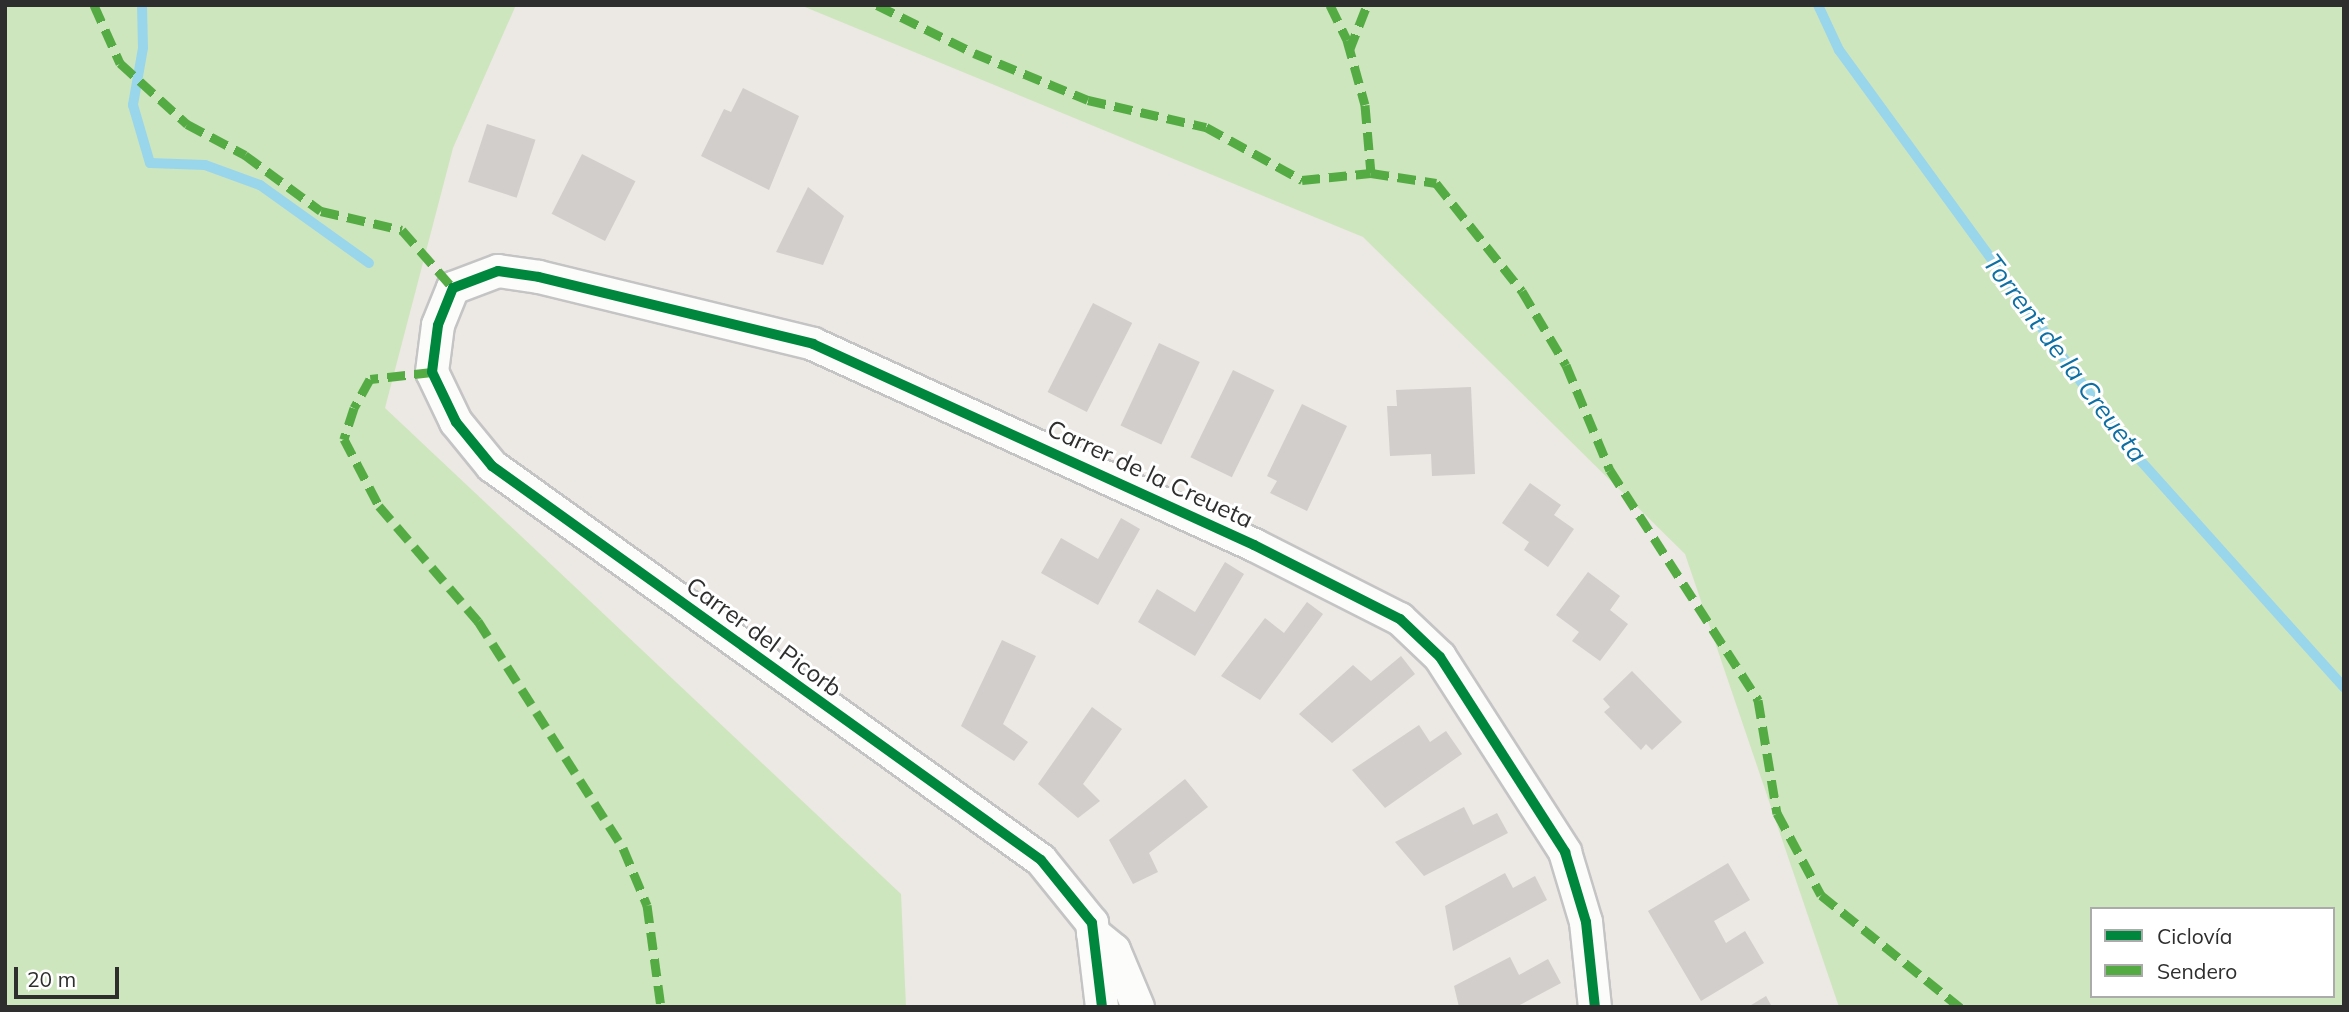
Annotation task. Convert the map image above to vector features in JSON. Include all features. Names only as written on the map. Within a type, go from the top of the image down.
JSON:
[{"type":"street","name":"Carrer de la Creueta","points":[[453,288],[498,271],[539,276],[813,344],[1254,545],[1400,619],[1440,657],[1566,852],[1586,922],[1595,1007]]},
{"type":"street","name":"Carrer del Picorb","points":[[453,288],[438,325],[432,372],[456,422],[492,466],[1041,860],[1068,889],[1092,923],[1102,1007]]},
{"type":"street","name":"Carrer del Picorb","points":[[1093,933],[1114,950],[1138,1007]]},
{"type":"green space","points":[[5,5],[516,5],[453,148],[385,408],[901,894],[906,1007],[5,1007]]},
{"type":"green space","points":[[800,5],[2344,5],[2344,1007],[1839,1007],[1685,554],[1363,237]]},
{"type":"building","points":[[743,88],[799,116],[769,190],[701,156],[724,109],[731,112]]},
{"type":"building","points":[[487,124],[536,140],[517,198],[468,182]]},
{"type":"building","points":[[582,154],[635,181],[605,241],[552,214]]},
{"type":"building","points":[[808,187],[844,216],[823,265],[776,252]]},
{"type":"building","points":[[1093,303],[1132,323],[1087,412],[1048,392]]},
{"type":"building","points":[[1159,343],[1200,362],[1161,444],[1121,425]]},
{"type":"building","points":[[1233,370],[1274,390],[1232,477],[1190,457]]},
{"type":"building","points":[[1471,387],[1475,474],[1432,476],[1431,454],[1390,456],[1387,406],[1397,406],[1396,390]]},
{"type":"building","points":[[1302,404],[1347,426],[1307,511],[1270,493],[1277,481],[1267,476]]},
{"type":"building","points":[[1530,483],[1561,505],[1554,515],[1574,529],[1548,567],[1524,550],[1529,542],[1502,523]]},
{"type":"building","points":[[1121,518],[1140,529],[1098,605],[1041,573],[1061,538],[1098,559]]},
{"type":"building","points":[[1225,562],[1244,574],[1195,656],[1138,622],[1157,589],[1195,612]]},
{"type":"building","points":[[1588,572],[1620,596],[1610,610],[1628,624],[1600,661],[1572,641],[1579,632],[1556,615]]},
{"type":"building","points":[[1307,602],[1323,614],[1260,700],[1221,676],[1265,618],[1284,633]]},
{"type":"building","points":[[1002,640],[1036,656],[1003,724],[1028,742],[1014,761],[961,726]]},
{"type":"building","points":[[1401,656],[1415,674],[1332,743],[1299,714],[1353,665],[1371,681]]},
{"type":"building","points":[[1632,671],[1682,722],[1652,750],[1646,744],[1641,750],[1604,712],[1610,707],[1603,699]]},
{"type":"building","points":[[1092,707],[1122,729],[1083,784],[1100,801],[1078,818],[1038,784]]},
{"type":"building","points":[[1419,725],[1430,742],[1446,731],[1462,754],[1385,808],[1352,770]]},
{"type":"building","points":[[1185,779],[1208,807],[1149,853],[1158,872],[1133,884],[1109,840]]},
{"type":"building","points":[[1464,807],[1473,825],[1497,813],[1508,833],[1424,876],[1395,842]]},
{"type":"building","points":[[1728,863],[1750,900],[1714,921],[1726,943],[1745,931],[1764,963],[1701,1001],[1648,911]]},
{"type":"building","points":[[1505,873],[1513,888],[1535,876],[1547,900],[1453,951],[1445,906]]},
{"type":"building","points":[[1510,957],[1519,975],[1548,959],[1561,983],[1516,1007],[1459,1007],[1454,986]]},
{"type":"building","points":[[1766,996],[1772,1007],[1748,1007]]},
{"type":"waterway","points":[[142,5],[143,48],[133,105],[150,163],[205,165],[260,185],[369,263]]},
{"type":"waterway","name":"Torrent de la Creueta","points":[[1818,5],[1839,50],[2131,450],[2344,687]]},
{"type":"marked path","points":[[94,5],[120,63],[187,124],[245,155],[321,211],[402,230],[453,288]]},
{"type":"marked path","points":[[877,5],[974,53],[1088,100],[1206,127],[1302,180],[1371,173],[1436,183],[1522,291],[1566,365],[1610,470],[1758,700],[1777,813],[1821,895],[1960,1007]]},
{"type":"marked path","points":[[1330,5],[1347,40],[1365,105],[1371,173]]},
{"type":"marked path","points":[[1349,51],[1367,5]]},
{"type":"marked path","points":[[432,372],[370,379],[354,408],[344,439],[379,506],[478,621],[623,848],[647,905],[661,1007]]},
{"type":"cycle path","points":[[1102,1007],[1092,923],[1041,860],[492,466],[456,422],[432,372],[438,325],[453,288],[498,271],[539,277],[813,344],[1254,545],[1400,619],[1440,657],[1565,852],[1586,922],[1595,1007]]}]
